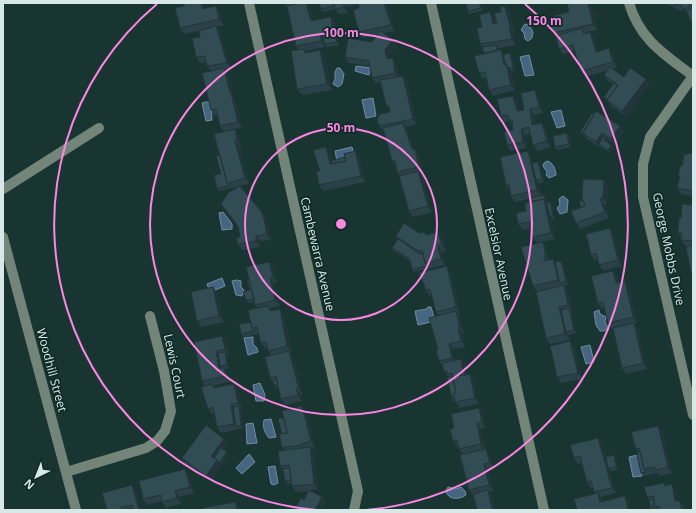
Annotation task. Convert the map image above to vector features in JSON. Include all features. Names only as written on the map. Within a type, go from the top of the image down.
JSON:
[{"type":"street","name":"Cambewarra Avenue","points":[[249,3],[358,491],[354,510]]},
{"type":"street","name":"Excelsior Avenue","points":[[431,3],[514,381],[544,510]]},
{"type":"street","points":[[629,3],[642,33],[656,48],[693,76]]},
{"type":"street","name":"George Mobbs Drive","points":[[693,76],[650,137],[643,164],[643,197],[693,415]]},
{"type":"street","points":[[3,189],[99,128]]},
{"type":"street","name":"Woodhill Street","points":[[3,237],[76,510]]},
{"type":"street","name":"Lewis Court","points":[[66,472],[146,448],[157,441],[165,430],[171,411],[164,371],[150,316]]},
{"type":"water","points":[[525,24],[529,25],[533,32],[532,38],[528,41],[525,39],[524,33],[521,30]]},
{"type":"water","points":[[529,55],[534,75],[525,76],[520,57]]},
{"type":"water","points":[[356,66],[371,68],[369,75],[355,71]]},
{"type":"water","points":[[337,68],[340,68],[344,74],[342,84],[338,87],[333,84]]},
{"type":"water","points":[[373,98],[376,116],[366,118],[362,100]]},
{"type":"water","points":[[211,102],[212,120],[206,121],[202,103]]},
{"type":"water","points":[[561,110],[565,126],[557,128],[551,112]]},
{"type":"water","points":[[352,147],[354,155],[337,161],[335,151]]},
{"type":"water","points":[[547,161],[555,169],[556,173],[556,175],[549,178],[546,175],[547,172],[543,166]]},
{"type":"water","points":[[563,196],[568,200],[567,212],[560,214],[557,208],[560,205],[559,199]]},
{"type":"water","points":[[223,212],[232,224],[232,229],[222,230],[219,213]]},
{"type":"water","points":[[222,278],[225,286],[210,292],[207,284]]},
{"type":"water","points":[[232,281],[241,281],[241,287],[244,290],[242,296],[236,295]]},
{"type":"water","points":[[428,307],[431,307],[435,321],[418,325],[415,311],[427,309]]},
{"type":"water","points":[[599,310],[600,314],[606,317],[605,322],[608,328],[604,331],[600,331],[596,325],[594,312]]},
{"type":"water","points":[[253,337],[253,344],[257,348],[258,352],[248,355],[244,338]]},
{"type":"water","points":[[590,345],[594,362],[586,364],[581,347]]},
{"type":"water","points":[[260,383],[265,395],[264,401],[256,401],[253,385]]},
{"type":"water","points":[[271,419],[276,437],[269,438],[264,430],[263,423],[264,420]]},
{"type":"water","points":[[253,423],[257,443],[247,444],[246,424]]},
{"type":"water","points":[[249,454],[255,462],[242,474],[236,468]]},
{"type":"water","points":[[638,455],[642,476],[633,477],[629,457]]},
{"type":"water","points":[[275,466],[278,483],[274,485],[271,484],[268,467]]},
{"type":"water","points":[[448,487],[456,489],[461,487],[465,491],[466,495],[463,497],[451,498],[446,491]]},
{"type":"building","points":[[184,3],[201,3],[202,9],[216,6],[219,19],[180,28],[175,8],[184,6]]},
{"type":"building","points":[[306,3],[311,21],[331,17],[333,33],[321,35],[321,41],[296,46],[287,6]]},
{"type":"building","points":[[319,3],[332,3],[333,6],[321,9]]},
{"type":"building","points":[[334,3],[343,3],[344,7],[335,9]]},
{"type":"building","points":[[358,3],[384,3],[391,25],[359,32],[353,10],[359,8]]},
{"type":"building","points":[[466,3],[479,3],[481,8],[468,11]]},
{"type":"building","points":[[567,3],[588,3],[593,24],[553,33],[549,17],[569,12]]},
{"type":"building","points":[[679,3],[692,3],[685,9]]},
{"type":"building","points":[[505,6],[512,39],[480,44],[477,28],[482,27],[479,15],[490,12],[493,24],[497,23],[494,13],[501,12],[500,7]]},
{"type":"building","points":[[693,7],[693,22],[691,22],[687,12]]},
{"type":"building","points":[[216,26],[227,63],[207,66],[205,56],[196,57],[192,38],[200,37],[199,31]]},
{"type":"building","points":[[582,28],[584,34],[590,32],[596,52],[609,48],[613,62],[581,71],[573,45],[559,49],[556,36]]},
{"type":"building","points":[[380,31],[393,39],[385,50],[387,59],[393,58],[395,73],[372,78],[369,61],[345,57],[348,38],[372,42]]},
{"type":"building","points":[[335,36],[337,42],[325,44],[323,38]]},
{"type":"building","points":[[496,45],[497,50],[484,53],[482,47]]},
{"type":"building","points":[[304,49],[305,53],[320,50],[327,84],[297,89],[291,51]]},
{"type":"building","points":[[501,50],[504,65],[506,64],[511,85],[489,90],[485,72],[479,73],[474,56]]},
{"type":"building","points":[[510,53],[513,68],[509,68],[506,65],[503,55]]},
{"type":"building","points":[[610,67],[624,77],[630,68],[646,79],[622,111],[607,100],[618,85],[604,75]]},
{"type":"building","points":[[224,68],[238,122],[220,126],[216,109],[211,110],[202,73]]},
{"type":"building","points":[[403,76],[413,119],[379,126],[377,119],[380,114],[390,112],[389,106],[386,105],[380,80]]},
{"type":"building","points":[[614,83],[617,86],[607,100],[604,97]]},
{"type":"building","points":[[535,90],[539,107],[530,109],[532,125],[542,123],[547,141],[533,145],[529,127],[521,129],[523,142],[507,145],[504,132],[513,130],[512,120],[510,121],[508,115],[501,116],[497,99],[513,96],[517,111],[524,110],[521,93]]},
{"type":"building","points":[[596,111],[620,126],[611,139],[602,133],[596,142],[582,133]]},
{"type":"building","points":[[592,113],[594,115],[583,134],[580,132]]},
{"type":"building","points":[[403,123],[412,149],[415,149],[419,167],[397,172],[395,160],[392,161],[383,128]]},
{"type":"building","points":[[235,129],[237,140],[235,141],[245,178],[227,183],[214,134]]},
{"type":"building","points":[[567,133],[569,144],[555,147],[553,136]]},
{"type":"building","points":[[604,136],[606,137],[604,140],[611,145],[608,150],[599,144]]},
{"type":"building","points":[[326,147],[330,164],[346,161],[344,154],[355,151],[361,176],[319,185],[316,171],[320,171],[313,150]]},
{"type":"building","points":[[528,151],[537,190],[511,196],[509,184],[506,185],[500,157]]},
{"type":"building","points":[[687,153],[693,154],[693,191],[677,188],[680,176],[678,176],[680,166],[682,166],[684,154],[687,155]]},
{"type":"building","points":[[220,155],[229,186],[217,188],[214,175],[221,174],[216,156]]},
{"type":"building","points":[[345,157],[346,161],[331,164],[331,161]]},
{"type":"building","points":[[538,162],[542,179],[536,180],[532,163]]},
{"type":"building","points":[[418,171],[428,206],[409,211],[399,176]]},
{"type":"building","points":[[583,179],[604,180],[603,198],[600,198],[605,212],[576,223],[571,211],[585,206],[582,197]]},
{"type":"building","points":[[240,186],[261,211],[267,234],[256,236],[256,241],[238,244],[236,238],[240,237],[238,226],[221,204],[228,193]]},
{"type":"building","points":[[544,195],[544,199],[529,202],[529,198]]},
{"type":"building","points":[[544,199],[551,233],[532,237],[529,222],[518,224],[516,213],[526,211],[525,203]]},
{"type":"building","points":[[583,200],[585,206],[581,207],[579,202]]},
{"type":"building","points":[[550,202],[553,216],[550,216],[547,203]]},
{"type":"building","points":[[682,204],[693,205],[693,241],[681,240],[682,233],[678,232]]},
{"type":"building","points":[[404,223],[419,233],[425,232],[426,235],[438,232],[442,245],[438,246],[441,259],[425,263],[422,250],[418,251],[396,236]]},
{"type":"building","points":[[610,228],[618,260],[599,265],[596,253],[591,255],[586,234]]},
{"type":"building","points":[[398,239],[420,254],[423,253],[427,266],[412,269],[410,259],[392,248]]},
{"type":"building","points":[[543,242],[546,256],[544,256],[545,261],[553,259],[558,280],[533,286],[521,247]]},
{"type":"building","points":[[693,245],[693,282],[686,247]]},
{"type":"building","points":[[561,261],[566,281],[560,283],[555,262]]},
{"type":"building","points":[[269,262],[273,277],[270,277],[275,300],[255,305],[246,267]]},
{"type":"building","points":[[447,266],[456,307],[436,312],[430,289],[426,290],[419,273]]},
{"type":"building","points":[[613,271],[616,283],[625,281],[633,317],[608,323],[603,302],[598,303],[591,276]]},
{"type":"building","points":[[249,280],[254,299],[246,300],[243,292],[250,290],[247,281]]},
{"type":"building","points":[[564,285],[568,305],[559,307],[565,334],[546,338],[536,292]]},
{"type":"building","points":[[213,287],[219,316],[197,321],[191,292]]},
{"type":"building","points":[[268,306],[270,311],[280,309],[287,346],[268,351],[266,342],[261,343],[257,327],[252,328],[248,310]]},
{"type":"building","points":[[569,308],[574,330],[566,332],[561,310]]},
{"type":"building","points":[[456,311],[460,327],[458,327],[461,341],[449,344],[452,358],[439,361],[436,350],[438,349],[429,318]]},
{"type":"building","points":[[251,322],[254,331],[241,334],[239,324]]},
{"type":"building","points":[[634,323],[643,363],[622,368],[613,328]]},
{"type":"building","points":[[222,336],[225,349],[216,351],[219,368],[224,368],[226,376],[202,381],[194,342]]},
{"type":"building","points":[[570,341],[578,373],[557,377],[550,346]]},
{"type":"building","points":[[289,351],[299,389],[296,389],[298,395],[281,399],[276,376],[270,378],[265,357]]},
{"type":"building","points":[[225,352],[227,365],[220,366],[218,353]]},
{"type":"building","points":[[461,359],[463,371],[459,372],[460,376],[470,374],[475,398],[455,402],[453,394],[456,393],[452,373],[448,374],[447,371],[444,371],[442,363]]},
{"type":"building","points":[[452,376],[456,393],[453,394],[454,398],[452,399],[447,378]]},
{"type":"building","points":[[276,379],[278,384],[274,385],[273,380]]},
{"type":"building","points":[[213,384],[214,388],[234,384],[238,403],[231,404],[234,424],[217,427],[213,407],[208,409],[201,387]]},
{"type":"building","points":[[239,406],[241,425],[236,427],[233,407]]},
{"type":"building","points":[[302,406],[311,441],[296,446],[282,447],[279,434],[287,433],[282,411]]},
{"type":"building","points":[[479,408],[482,422],[477,423],[481,444],[459,449],[457,440],[453,441],[450,429],[454,428],[451,414]]},
{"type":"building","points":[[284,418],[287,433],[282,434],[278,419]]},
{"type":"building","points":[[206,425],[224,439],[211,456],[217,460],[206,476],[182,458]]},
{"type":"building","points":[[658,426],[668,467],[656,470],[655,467],[644,469],[639,448],[636,449],[631,432]]},
{"type":"building","points":[[598,438],[612,488],[594,492],[591,481],[587,482],[580,456],[574,458],[570,445]]},
{"type":"building","points":[[310,447],[314,484],[292,486],[289,465],[280,466],[278,451]]},
{"type":"building","points":[[221,448],[227,452],[219,463],[214,458]]},
{"type":"building","points":[[486,449],[490,463],[484,464],[489,485],[469,490],[460,455]]},
{"type":"building","points":[[638,452],[640,452],[646,472],[641,473],[637,455]]},
{"type":"building","points":[[614,455],[616,467],[608,468],[606,457]]},
{"type":"building","points":[[290,468],[291,480],[285,481],[283,469]]},
{"type":"building","points":[[185,469],[190,487],[175,491],[177,498],[162,502],[161,495],[143,499],[139,481]]},
{"type":"building","points":[[664,483],[665,486],[672,484],[675,501],[680,501],[682,510],[660,510],[659,507],[654,506],[654,496],[647,497],[644,487]]},
{"type":"building","points":[[132,485],[139,510],[133,510],[132,505],[121,507],[121,510],[107,510],[102,493]]},
{"type":"building","points":[[309,490],[322,497],[315,510],[294,510],[301,498],[304,500]]},
{"type":"building","points":[[488,490],[492,509],[494,508],[494,510],[477,510],[473,494]]},
{"type":"building","points":[[598,493],[600,502],[625,496],[628,510],[577,510],[574,499]]},
{"type":"building","points":[[654,499],[654,504],[650,507],[649,500]]},
{"type":"building","points":[[235,502],[237,510],[203,510],[203,508]]}]
